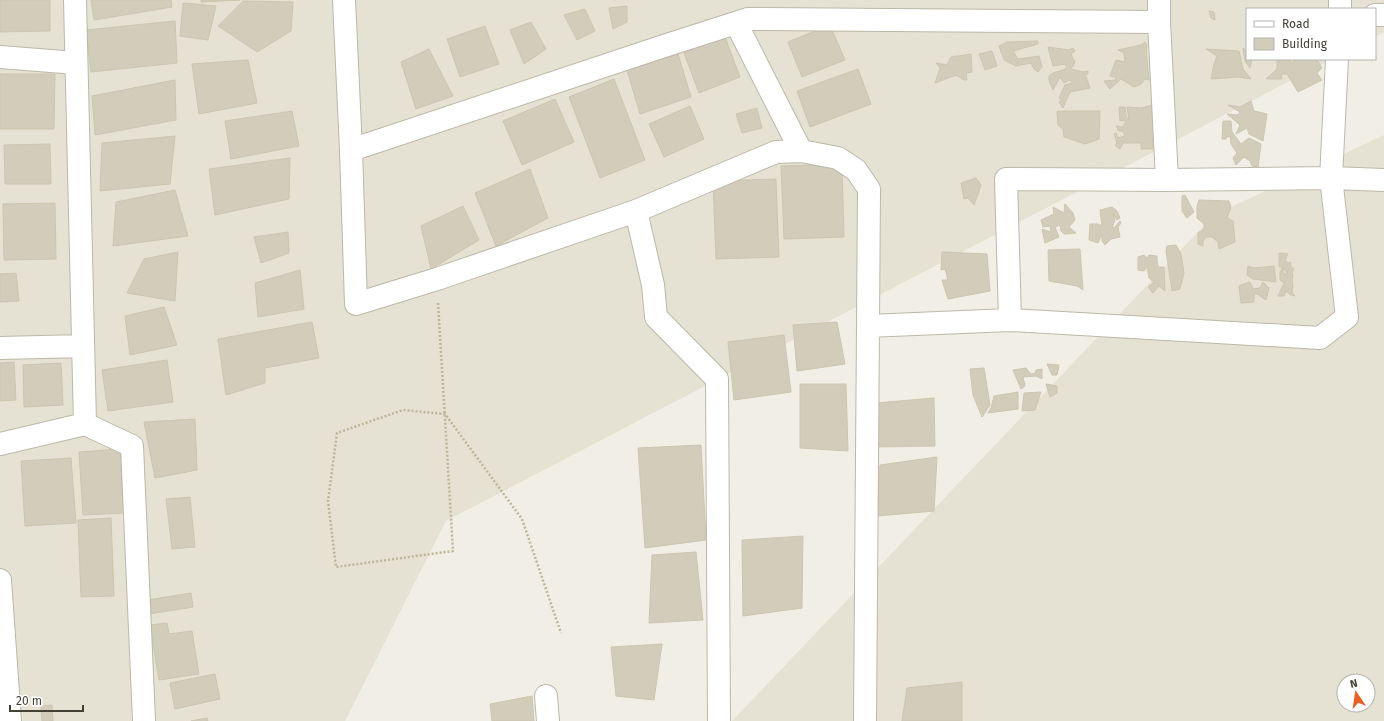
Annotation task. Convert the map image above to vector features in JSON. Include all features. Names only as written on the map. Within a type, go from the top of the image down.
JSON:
[{"type":"street","points":[[75,0],[85,424]]},
{"type":"street","points":[[344,0],[356,304],[437,279],[636,212],[776,152],[801,151],[838,158],[856,170],[869,189],[864,721]]},
{"type":"street","points":[[1159,0],[1158,22],[1167,180]]},
{"type":"street","points":[[351,150],[748,19],[1158,22]]},
{"type":"street","points":[[736,23],[801,151]]},
{"type":"street","points":[[0,56],[76,63]]},
{"type":"street","points":[[868,326],[1010,320],[1320,338],[1347,317],[1331,178],[1337,60]]},
{"type":"street","points":[[1010,320],[1006,180],[1331,178],[1384,180]]},
{"type":"street","points":[[636,212],[653,285],[656,318],[717,379],[719,721]]},
{"type":"street","points":[[0,348],[83,346]]},
{"type":"street","points":[[0,444],[85,424],[132,446],[144,721]]},
{"type":"street","points":[[0,580],[10,721]]},
{"type":"street","points":[[546,696],[548,721]]},
{"type":"path","points":[[437,279],[445,414],[453,552],[336,567],[328,501],[337,433],[403,410],[445,414],[522,519],[561,633]]},
{"type":"shaded area","points":[[0,0],[1384,0],[1384,32],[1376,36],[1376,8],[1246,8],[1246,60],[1330,60],[446,521],[345,721],[0,721]]},
{"type":"shaded area","points":[[1384,135],[1384,721],[732,721],[1214,215]]},
{"type":"building","points":[[0,0],[50,0],[50,31],[0,32]]},
{"type":"building","points":[[91,0],[171,0],[172,7],[94,20]]},
{"type":"building","points":[[201,0],[240,0],[201,2]]},
{"type":"building","points":[[243,1],[293,2],[291,31],[257,52],[218,26]]},
{"type":"building","points":[[183,3],[216,6],[208,40],[180,36]]},
{"type":"building","points":[[627,6],[627,22],[613,29],[609,8]]},
{"type":"building","points":[[585,9],[595,31],[577,40],[564,15]]},
{"type":"building","points":[[1209,11],[1214,12],[1215,20],[1211,18]]},
{"type":"building","points":[[175,21],[177,63],[91,72],[86,30]]},
{"type":"building","points":[[531,22],[546,49],[524,64],[510,30]]},
{"type":"building","points":[[830,25],[845,60],[802,77],[788,42]]},
{"type":"building","points":[[485,26],[499,64],[460,77],[447,39]]},
{"type":"building","points":[[725,37],[740,77],[699,93],[684,53]]},
{"type":"building","points":[[1038,41],[1038,44],[1013,51],[1018,59],[1039,56],[1042,67],[1038,72],[1034,69],[1031,63],[1016,66],[1004,60],[999,46],[1007,42]]},
{"type":"building","points":[[1145,42],[1147,46],[1146,51],[1149,80],[1145,79],[1141,84],[1134,87],[1121,79],[1110,89],[1104,81],[1116,80],[1115,77],[1110,76],[1116,60],[1125,62],[1124,53],[1118,50],[1141,45]]},
{"type":"building","points":[[1048,47],[1069,50],[1073,48],[1075,51],[1071,54],[1075,62],[1071,69],[1083,72],[1088,71],[1088,74],[1085,74],[1090,88],[1070,92],[1063,108],[1059,102],[1062,100],[1059,98],[1065,85],[1073,83],[1069,80],[1064,83],[1060,77],[1053,90],[1049,81],[1049,76],[1053,73],[1066,69],[1066,64],[1053,66]]},
{"type":"building","points":[[1243,48],[1246,50],[1246,60],[1252,60],[1250,68],[1245,61]]},
{"type":"building","points":[[429,49],[453,96],[416,109],[401,62]]},
{"type":"building","points":[[1206,49],[1239,51],[1243,69],[1251,79],[1238,77],[1211,79],[1217,56]]},
{"type":"building","points":[[992,51],[997,66],[985,70],[979,54]]},
{"type":"building","points":[[678,54],[691,97],[640,114],[627,70]]},
{"type":"building","points":[[971,54],[972,72],[966,73],[967,80],[964,80],[956,75],[935,83],[940,68],[936,63],[947,65],[951,57]]},
{"type":"building","points":[[248,60],[257,103],[199,114],[192,64]]},
{"type":"building","points":[[1277,60],[1288,60],[1293,63],[1294,60],[1316,60],[1322,68],[1317,73],[1322,80],[1298,92],[1287,74],[1281,74],[1282,79],[1266,79],[1277,69]]},
{"type":"building","points":[[858,69],[871,104],[810,127],[797,91]]},
{"type":"building","points":[[0,74],[55,74],[54,129],[0,129]]},
{"type":"building","points":[[614,79],[645,160],[600,178],[569,97]]},
{"type":"building","points":[[175,80],[176,120],[95,135],[92,96]]},
{"type":"building","points":[[555,99],[574,142],[522,165],[503,121]]},
{"type":"building","points":[[1251,101],[1254,111],[1267,114],[1263,141],[1249,134],[1247,128],[1236,134],[1240,125],[1227,114],[1238,115],[1240,112],[1228,105],[1240,107]]},
{"type":"building","points":[[1152,105],[1157,133],[1152,131],[1153,149],[1141,149],[1141,143],[1123,143],[1120,149],[1115,145],[1117,143],[1114,134],[1116,133],[1118,138],[1125,136],[1123,131],[1119,131],[1116,126],[1123,127],[1126,120],[1120,121],[1119,107],[1125,107],[1126,116],[1129,120],[1127,107],[1142,108]]},
{"type":"building","points":[[690,106],[704,139],[664,157],[649,124]]},
{"type":"building","points":[[757,108],[762,128],[742,133],[736,114]]},
{"type":"building","points":[[292,111],[299,146],[231,159],[225,121]]},
{"type":"building","points":[[1057,111],[1100,111],[1099,139],[1085,144],[1064,137],[1063,129],[1058,125]]},
{"type":"building","points":[[1223,121],[1231,121],[1232,132],[1241,144],[1249,138],[1261,144],[1258,167],[1252,166],[1250,161],[1244,157],[1236,165],[1233,158],[1237,153],[1231,144],[1230,136],[1226,139],[1222,139]]},
{"type":"building","points":[[175,136],[170,184],[100,191],[102,143]]},
{"type":"building","points":[[50,144],[51,184],[5,184],[4,145]]},
{"type":"building","points":[[290,158],[289,199],[215,215],[209,169]]},
{"type":"building","points":[[842,164],[844,237],[784,239],[781,166]]},
{"type":"building","points":[[530,169],[548,218],[496,246],[475,193]]},
{"type":"building","points":[[976,178],[981,185],[974,205],[968,198],[964,199],[961,183]]},
{"type":"building","points":[[776,179],[779,257],[716,259],[713,181]]},
{"type":"building","points":[[175,190],[188,236],[113,246],[116,202]]},
{"type":"building","points":[[1185,195],[1194,212],[1187,218],[1182,211],[1182,196]]},
{"type":"building","points":[[1199,200],[1229,201],[1231,207],[1227,218],[1233,221],[1235,242],[1219,249],[1218,242],[1212,237],[1206,237],[1203,241],[1203,246],[1198,244],[1198,233],[1204,229],[1204,224],[1197,218],[1197,206]]},
{"type":"building","points":[[55,203],[56,259],[4,260],[3,204]]},
{"type":"building","points":[[1065,204],[1073,213],[1075,220],[1069,227],[1076,233],[1064,234],[1061,231],[1060,225],[1055,227],[1059,237],[1045,243],[1042,229],[1051,232],[1050,226],[1043,227],[1041,220],[1054,214],[1053,207],[1064,213]]},
{"type":"building","points":[[463,206],[479,240],[431,269],[421,226]]},
{"type":"building","points":[[1112,207],[1117,211],[1120,218],[1117,220],[1113,213],[1115,220],[1112,228],[1115,227],[1120,221],[1121,223],[1118,227],[1120,237],[1111,239],[1105,245],[1102,241],[1102,234],[1098,243],[1089,240],[1090,224],[1098,224],[1102,226],[1100,210]]},
{"type":"building","points":[[288,232],[289,253],[261,263],[254,237]]},
{"type":"building","points":[[1176,245],[1181,254],[1184,273],[1180,289],[1172,291],[1166,251],[1167,246]]},
{"type":"building","points":[[1080,249],[1083,290],[1077,286],[1049,281],[1048,250]]},
{"type":"building","points":[[178,252],[175,301],[127,293],[144,259]]},
{"type":"building","points":[[942,252],[987,254],[990,291],[948,299],[942,280],[948,280],[945,269],[941,270]]},
{"type":"building","points":[[1279,253],[1288,254],[1285,261],[1289,263],[1291,262],[1290,266],[1294,269],[1292,272],[1292,292],[1295,296],[1286,291],[1284,296],[1278,296],[1284,283],[1280,280],[1280,272],[1282,269],[1285,275],[1287,272],[1279,266]]},
{"type":"building","points":[[1144,255],[1147,258],[1149,255],[1157,256],[1158,267],[1164,267],[1165,291],[1159,286],[1153,293],[1148,287],[1154,282],[1149,278],[1147,267],[1144,271],[1138,270],[1138,257]]},
{"type":"building","points":[[1248,266],[1254,268],[1274,266],[1276,282],[1253,279],[1247,275]]},
{"type":"building","points":[[300,270],[304,309],[258,317],[255,283]]},
{"type":"building","points":[[16,273],[19,301],[0,302],[0,274]]},
{"type":"building","points":[[1250,282],[1253,289],[1260,288],[1263,282],[1269,288],[1266,300],[1257,294],[1254,294],[1254,302],[1241,303],[1239,286]]},
{"type":"building","points":[[164,307],[177,345],[130,355],[125,316]]},
{"type":"building","points":[[312,322],[319,358],[265,368],[265,383],[226,395],[218,339]]},
{"type":"building","points":[[837,322],[845,364],[797,371],[793,325]]},
{"type":"building","points":[[784,335],[791,392],[734,400],[728,342]]},
{"type":"building","points":[[167,360],[173,402],[108,411],[102,370]]},
{"type":"building","points":[[14,362],[16,400],[0,401],[0,363]]},
{"type":"building","points":[[61,363],[63,405],[24,407],[23,365]]},
{"type":"building","points":[[1047,364],[1059,365],[1057,375],[1052,375]]},
{"type":"building","points":[[984,368],[990,405],[982,417],[973,395],[970,369]]},
{"type":"building","points":[[1026,368],[1031,374],[1035,373],[1036,370],[1042,369],[1042,379],[1036,376],[1023,377],[1025,386],[1021,389],[1013,370]]},
{"type":"building","points":[[800,384],[846,384],[848,451],[800,448]]},
{"type":"building","points":[[1046,384],[1057,386],[1057,393],[1050,397]]},
{"type":"building","points":[[1018,392],[1018,409],[988,413],[994,396]]},
{"type":"building","points":[[1041,392],[1035,410],[1022,411],[1024,393]]},
{"type":"building","points":[[934,398],[935,446],[873,447],[876,403]]},
{"type":"building","points":[[195,419],[197,470],[155,478],[144,422]]},
{"type":"building","points":[[701,445],[706,540],[645,548],[638,448]]},
{"type":"building","points":[[120,449],[124,513],[83,515],[79,452]]},
{"type":"building","points":[[937,457],[934,511],[877,516],[880,465]]},
{"type":"building","points":[[71,458],[76,523],[25,526],[21,461]]},
{"type":"building","points":[[190,497],[195,547],[172,549],[166,499]]},
{"type":"building","points":[[111,518],[114,596],[81,597],[78,520]]},
{"type":"building","points":[[803,536],[802,608],[743,616],[742,540]]},
{"type":"building","points":[[696,552],[703,620],[649,623],[652,555]]},
{"type":"building","points":[[191,593],[193,607],[143,615],[141,601]]},
{"type":"building","points":[[167,623],[169,634],[192,631],[199,674],[159,680],[150,625]]},
{"type":"building","points":[[662,644],[654,700],[616,696],[611,647]]},
{"type":"building","points":[[215,674],[220,699],[175,709],[170,683]]},
{"type":"building","points":[[962,682],[962,721],[902,721],[907,688]]},
{"type":"building","points":[[532,696],[534,721],[492,721],[490,704]]},
{"type":"building","points":[[52,705],[53,721],[42,721],[41,706]]},
{"type":"building","points":[[207,718],[208,721],[191,721]]}]
